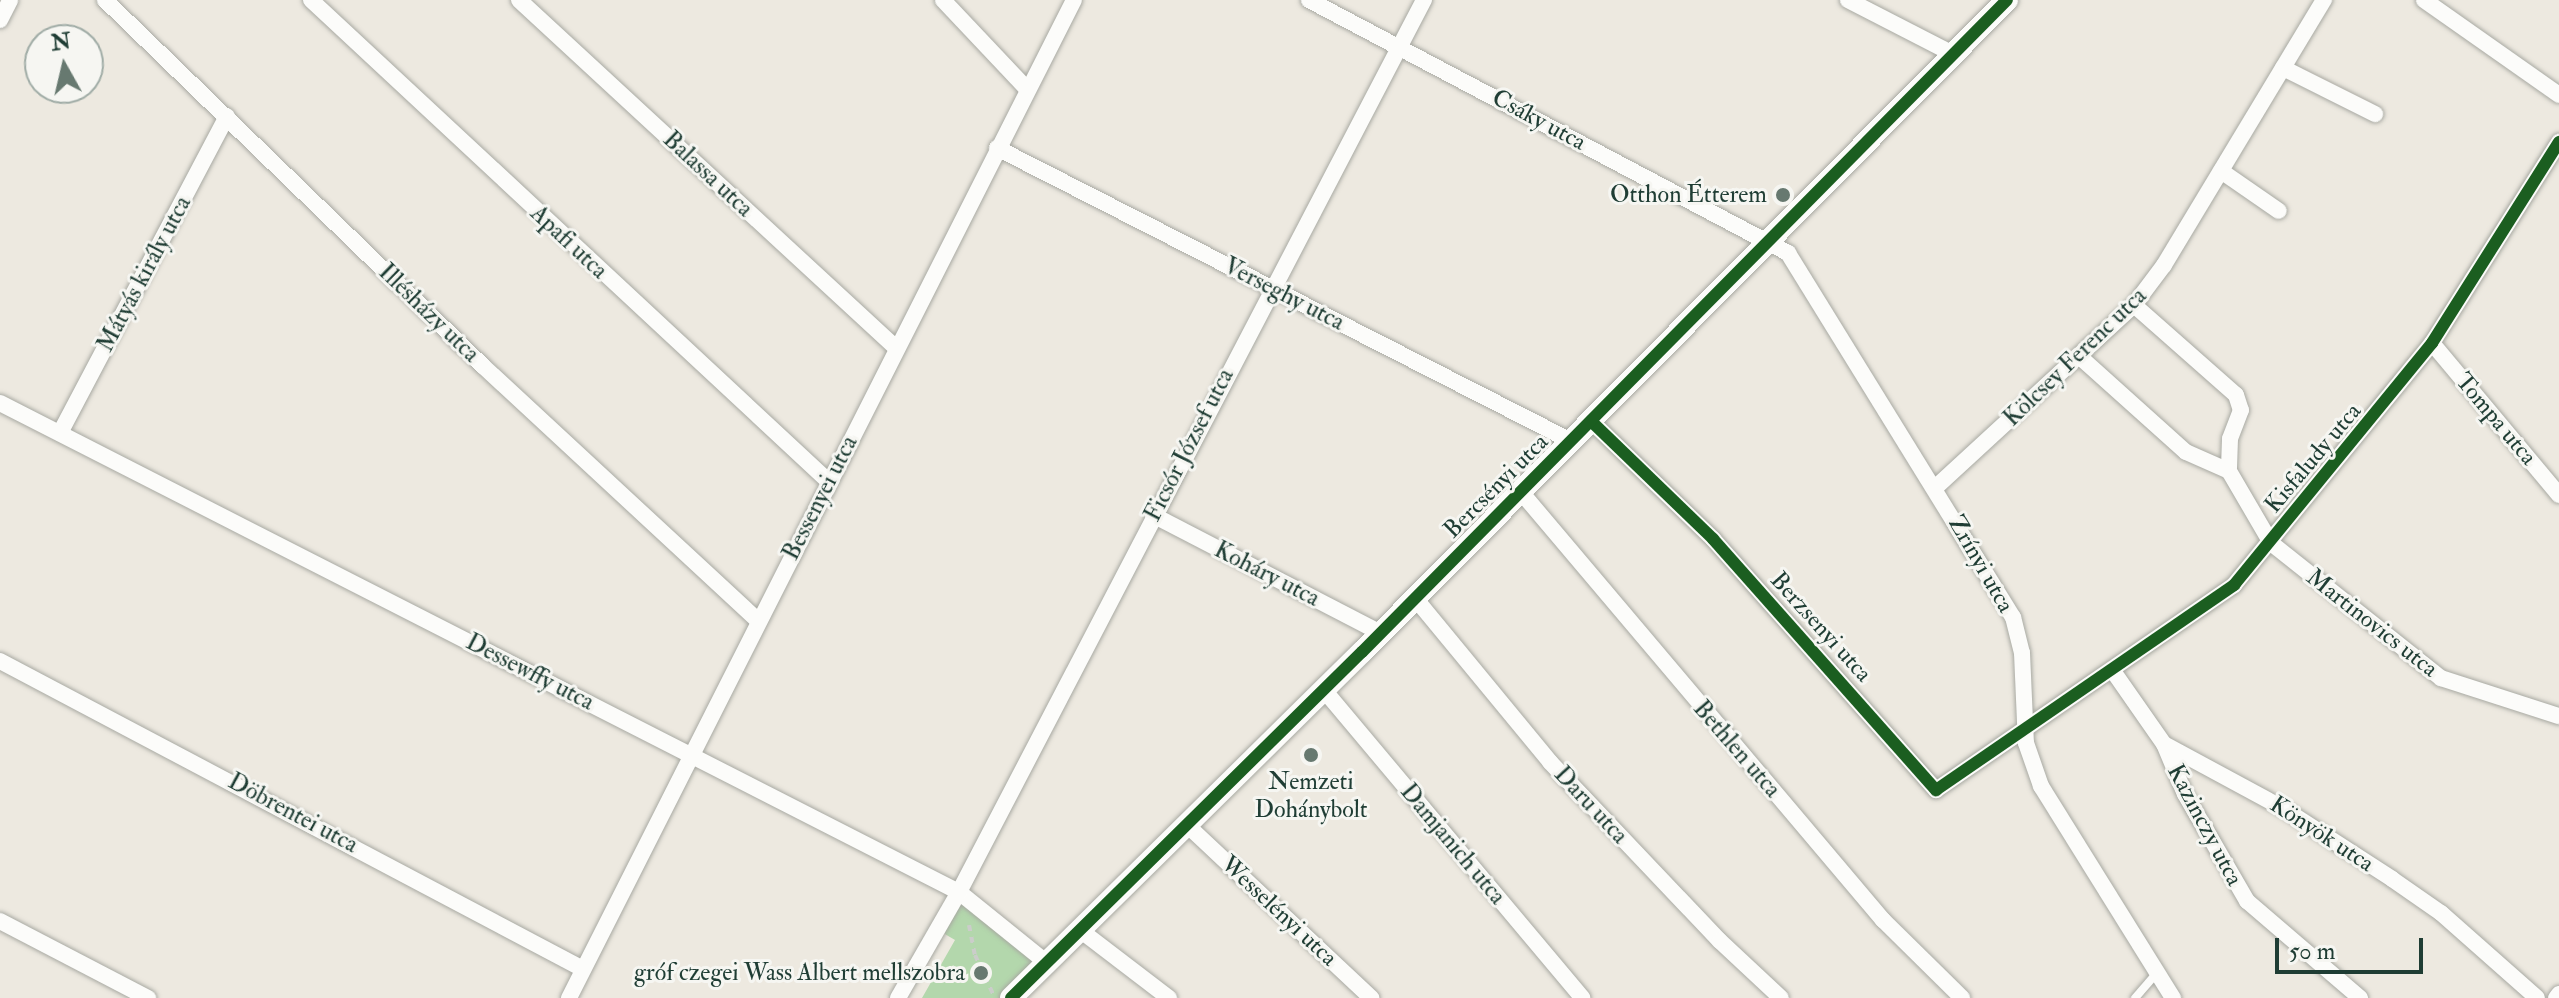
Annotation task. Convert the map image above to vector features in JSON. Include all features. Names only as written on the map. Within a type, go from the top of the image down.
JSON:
[{"type":"street","points":[[0,20],[10,0]]},
{"type":"street","name":"Illésházy utca","points":[[105,0],[483,366],[758,621]]},
{"type":"street","name":"Apafi utca","points":[[311,0],[828,481]]},
{"type":"street","name":"Balassa utca","points":[[519,0],[896,348]]},
{"type":"street","points":[[943,0],[1027,89]]},
{"type":"street","name":"Bessenyei utca","points":[[569,998],[1074,0]]},
{"type":"street","name":"Csáky utca","points":[[1309,0],[1768,241]]},
{"type":"street","name":"Ficsór József utca","points":[[955,899],[1271,287],[1424,0]]},
{"type":"street","points":[[1848,0],[1953,54]]},
{"type":"street","name":"Bercsényi utca","points":[[1011,998],[1381,633],[2007,0]]},
{"type":"street","name":"Kölcsey Ferenc utca","points":[[1936,487],[2134,305],[2221,171],[2324,0]]},
{"type":"street","points":[[2424,0],[2559,95]]},
{"type":"street","points":[[2283,68],[2375,114]]},
{"type":"street","name":"Mátyás király utca","points":[[60,433],[227,116]]},
{"type":"street","name":"Kisfaludy utca","points":[[2025,728],[2113,671],[2234,585],[2432,343],[2559,142]]},
{"type":"street","name":"Verseghy utca","points":[[997,148],[1571,441]]},
{"type":"street","points":[[2221,171],[2279,211]]},
{"type":"street","name":"Zrínyi utca","points":[[1768,241],[1788,253],[1936,487],[2013,617],[2022,653],[2025,728],[2041,786],[2173,998]]},
{"type":"street","points":[[2080,357],[2186,452],[2229,471],[2230,439],[2241,410],[2236,395],[2134,305]]},
{"type":"street","name":"Tompa utca","points":[[2432,343],[2559,495]]},
{"type":"street","name":"Dessewffy utca","points":[[0,403],[691,755],[955,899],[1047,963]]},
{"type":"street","name":"Berzsenyi utca","points":[[1591,421],[1713,539],[1936,790],[2025,728]]},
{"type":"street","name":"Martinovics utca","points":[[2229,471],[2271,543],[2441,678],[2559,716]]},
{"type":"street","name":"Bethlen utca","points":[[1521,492],[1883,920],[1962,998]]},
{"type":"street","name":"Koháry utca","points":[[1153,515],[1381,633]]},
{"type":"street","name":"Daru utca","points":[[1415,598],[1550,762],[1720,941],[1781,998]]},
{"type":"street","name":"Döbrentei utca","points":[[0,661],[583,969]]},
{"type":"street","name":"Könyök utca","points":[[2113,671],[2164,744],[2284,809],[2392,879],[2441,913],[2537,998]]},
{"type":"street","name":"Damjanich utca","points":[[1324,690],[1582,998]]},
{"type":"street","name":"Kazinczy utca","points":[[2164,744],[2185,794],[2247,901],[2360,998]]},
{"type":"street","name":"Wesselényi utca","points":[[1187,825],[1371,998]]},
{"type":"street","points":[[898,998],[955,899]]},
{"type":"street","points":[[0,921],[148,998]]},
{"type":"street","points":[[1080,930],[1169,998]]},
{"type":"lane","points":[[2135,998],[2156,974]]},
{"type":"path","points":[[955,899],[971,927],[975,955],[997,998]]},
{"type":"green space","points":[[959,892],[1047,963],[1011,998],[922,998],[955,940],[938,930]]},
{"type":"cycle path","points":[[1011,998],[1362,652],[2007,0]]},
{"type":"cycle path","points":[[1591,421],[1713,539],[1936,790],[2234,585],[2432,343],[2559,142]]},
{"type":"place","name":"Otthon Étterem","points":[[1783,195]]},
{"type":"place","name":"Nemzeti Dohánybolt","points":[[1311,755]]},
{"type":"place","name":"gróf czegei Wass Albert mellszobra","points":[[981,973]]}]
